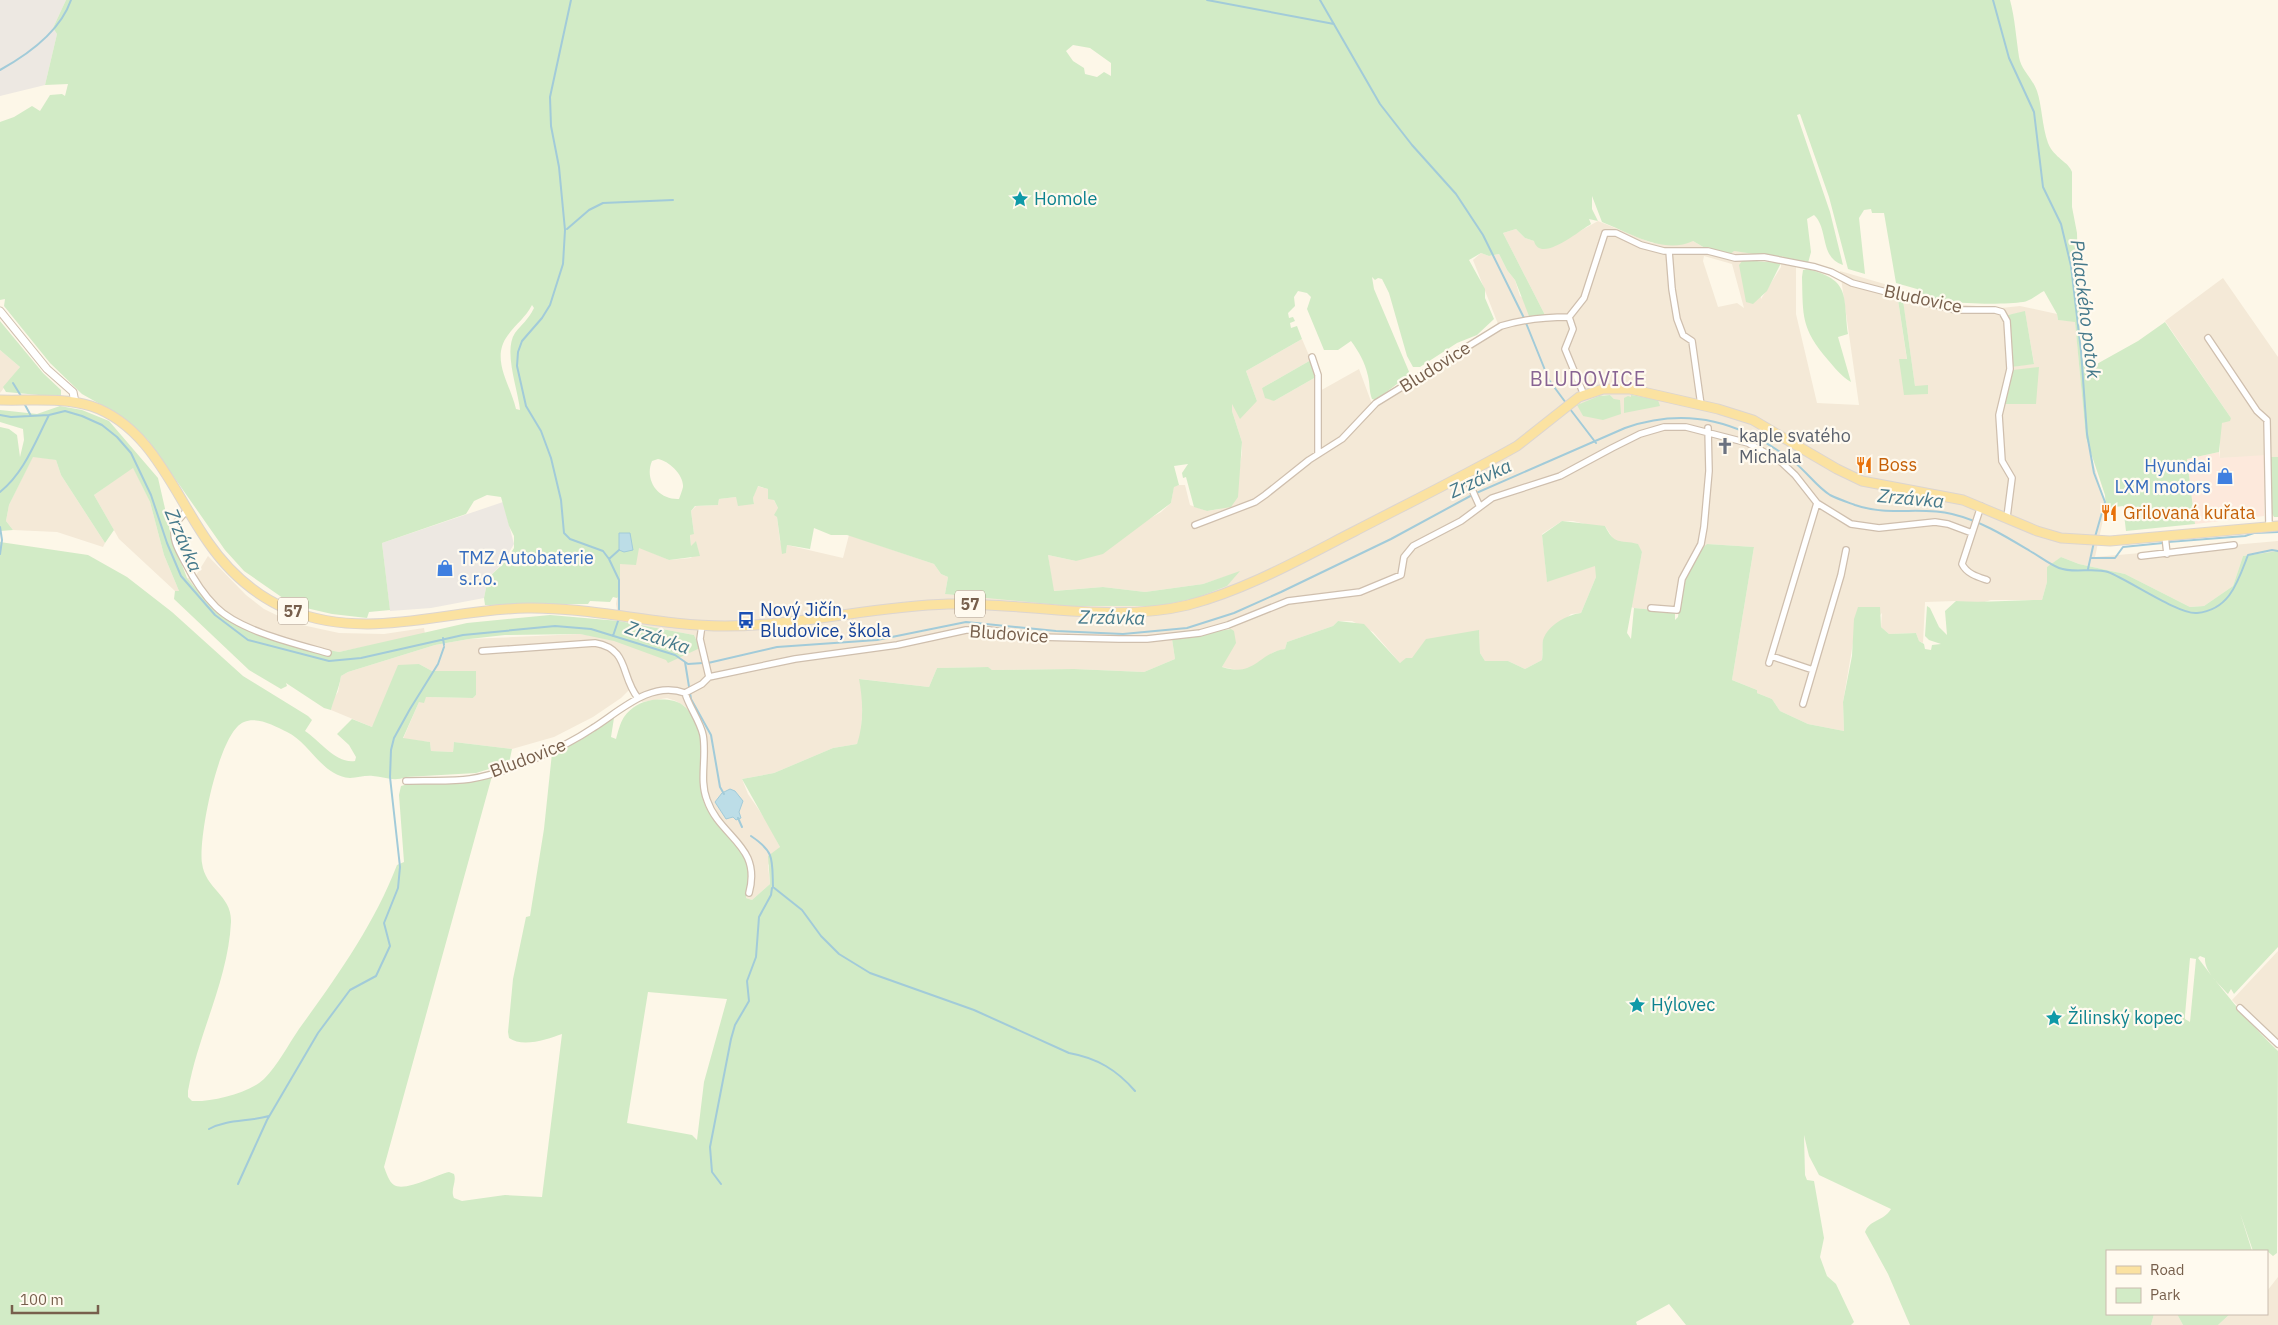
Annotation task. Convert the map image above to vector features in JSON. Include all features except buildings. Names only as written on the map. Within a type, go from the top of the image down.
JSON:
[{"type":"main road","name":"57","points":[[0,400],[75,402],[106,412],[130,430],[160,465],[214,550],[248,586],[280,606],[324,621],[374,626],[483,612],[546,608],[585,610],[702,625],[774,624],[908,607],[951,604],[1103,612],[1173,608],[1205,600],[1266,574],[1465,474],[1527,440],[1567,405],[1584,395],[1604,389],[1622,388],[1701,405],[1753,420],[1837,469],[1862,481],[1948,497],[1979,511],[2007,517],[2046,534],[2094,541],[2165,541],[2273,526]]},
{"type":"street","name":"Bludovice","points":[[1195,525],[1255,502],[1342,438],[1376,403],[1501,326],[1519,320],[1547,317],[1569,318],[1584,298],[1605,233],[1616,233],[1641,245],[1669,251],[1698,251],[1735,258],[1764,257],[1815,267],[1832,272],[1852,283],[1955,310],[1995,310],[2002,312],[2007,321],[2010,369],[1999,415],[2002,461],[2012,478],[2007,517]]},
{"type":"street","points":[[1669,251],[1675,310],[1682,334],[1692,340],[1701,405]]},
{"type":"street","points":[[0,311],[47,369],[74,393],[75,402]]},
{"type":"street","points":[[1569,318],[1573,329],[1565,350],[1584,395]]},
{"type":"street","points":[[2208,338],[2258,412],[2267,420],[2273,526]]},
{"type":"street","points":[[1312,357],[1318,375],[1316,448],[1318,454]]},
{"type":"street","name":"Bludovice","points":[[406,781],[470,779],[499,771],[578,738],[638,698],[670,689],[685,693],[702,684],[708,675],[898,645],[966,630],[989,630],[1038,637],[1128,639],[1200,633],[1228,625],[1288,601],[1360,592],[1400,575],[1404,557],[1413,546],[1474,513],[1478,503],[1560,476],[1612,448],[1664,427],[1686,427],[1708,431],[1748,443],[1780,461],[1795,475],[1817,503],[1837,517],[1866,528],[1935,522],[1972,530]]},
{"type":"street","points":[[1651,608],[1677,610],[1682,579],[1700,544],[1709,471],[1708,431]]},
{"type":"street","points":[[1465,474],[1478,503]]},
{"type":"street","points":[[1813,670],[1770,660],[1817,503]]},
{"type":"street","points":[[188,509],[175,524],[176,544],[197,586],[217,609],[252,628],[285,641],[328,653]]},
{"type":"street","points":[[1979,511],[1962,566],[1974,575],[1987,580]]},
{"type":"street","points":[[2165,541],[2167,554]]},
{"type":"street","points":[[2141,556],[2234,545]]},
{"type":"street","points":[[1803,704],[1846,550]]},
{"type":"street","points":[[702,625],[700,637],[708,675]]},
{"type":"street","points":[[482,651],[595,643],[610,646],[616,651],[624,666],[629,686],[638,698]]},
{"type":"street","points":[[685,693],[702,734],[703,782],[706,800],[714,813],[745,851],[751,867],[752,882],[750,893]]},
{"type":"street","points":[[2240,1008],[2278,1044]]},
{"type":"shaded area","points":[[0,0],[66,0],[53,28],[57,34],[45,85],[0,96]]},
{"type":"shaded area","points":[[1598,221],[1652,243],[1693,241],[1705,248],[1783,256],[1796,261],[1796,314],[1817,403],[1859,405],[1840,271],[1953,304],[2001,308],[2020,306],[2057,314],[2058,320],[2075,321],[2086,438],[2106,506],[2095,557],[2278,541],[2278,551],[2243,556],[2233,586],[2204,606],[2190,607],[2125,574],[2079,564],[2061,557],[2048,567],[2047,582],[2042,600],[1991,600],[1978,604],[1956,601],[1925,602],[1923,643],[1919,641],[1916,633],[1889,634],[1881,627],[1882,613],[1853,643],[1843,702],[1844,731],[1808,724],[1780,711],[1772,699],[1757,693],[1757,690],[1732,680],[1754,547],[1707,544],[1681,602],[1679,613],[1634,608],[1631,607],[1642,552],[1632,543],[1619,543],[1614,540],[1605,526],[1593,526],[1573,521],[1562,521],[1542,534],[1547,581],[1596,565],[1596,577],[1581,613],[1571,614],[1543,640],[1542,660],[1525,669],[1508,661],[1485,661],[1480,653],[1479,630],[1400,663],[1373,632],[1352,621],[1338,621],[1333,626],[1287,642],[1285,649],[1274,652],[1250,669],[1237,670],[1222,667],[1227,657],[1230,629],[1172,639],[1175,659],[1144,672],[1074,669],[992,670],[987,667],[937,668],[929,687],[860,679],[863,696],[861,734],[857,744],[833,748],[774,773],[742,779],[748,794],[768,823],[780,847],[768,865],[770,884],[752,900],[746,898],[749,886],[704,802],[700,784],[700,737],[697,725],[684,706],[676,701],[667,698],[642,702],[632,687],[621,698],[593,717],[554,737],[512,749],[454,742],[453,752],[431,751],[430,742],[403,739],[419,702],[426,697],[473,698],[476,695],[476,672],[432,671],[419,664],[372,727],[331,710],[334,698],[338,692],[341,676],[348,672],[435,645],[469,639],[580,634],[692,650],[699,648],[694,635],[619,621],[616,604],[617,598],[620,596],[620,563],[639,547],[669,560],[691,558],[698,550],[696,542],[691,547],[690,534],[694,534],[691,511],[696,506],[718,505],[719,499],[736,497],[754,504],[753,498],[757,486],[768,489],[778,508],[777,517],[780,541],[786,553],[787,545],[843,558],[849,535],[934,564],[941,574],[948,577],[945,594],[1158,606],[1239,572],[1203,584],[1145,592],[1103,587],[1053,591],[1048,555],[1076,561],[1161,512],[1171,503],[1174,486],[1185,485],[1190,505],[1207,511],[1220,509],[1238,479],[1242,452],[1242,442],[1232,411],[1232,403],[1237,410],[1257,401],[1246,371],[1302,339],[1311,360],[1262,388],[1274,401],[1316,377],[1318,392],[1359,369],[1372,404],[1498,324],[1473,260],[1481,253],[1489,256],[1499,254],[1507,270],[1515,280],[1520,296],[1545,315],[1503,233],[1516,229],[1525,238],[1534,241],[1564,240]],"holes":[[[1704,256],[1732,264],[1744,308],[1737,303],[1718,307],[1703,261]],[[1758,260],[1781,263],[1781,267],[1761,299]],[[1898,300],[1903,301],[1915,386],[1900,359],[1907,360]],[[2025,312],[2034,363],[2012,367],[2008,315]],[[2013,379],[2036,404],[2004,404]],[[1604,395],[1610,395],[1614,399],[1583,416],[1578,405]]]},
{"type":"shaded area","points":[[2223,278],[2278,357],[2278,457],[2220,458],[2220,429],[2222,423],[2231,418],[2165,321]]},
{"type":"shaded area","points":[[0,350],[20,367],[0,393]]},
{"type":"shaded area","points":[[2219,452],[2220,458],[2266,455],[2264,516],[2195,524],[2187,459]]},
{"type":"shaded area","points":[[33,456],[56,460],[61,475],[105,543],[103,547],[57,532],[13,530],[6,521],[9,505]]},
{"type":"shaded area","points":[[133,467],[150,502],[164,555],[179,591],[175,591],[119,539],[94,495]]},
{"type":"shaded area","points":[[503,502],[514,544],[503,563],[488,578],[484,598],[431,608],[390,611],[382,543]]},
{"type":"shaded area","points":[[208,556],[246,595],[264,609],[293,623],[339,633],[384,634],[424,628],[425,634],[339,652],[313,647],[238,626],[215,611],[187,578],[195,577]]},
{"type":"shaded area","points":[[2278,951],[2278,1048],[2232,1000]]},
{"type":"shaded area","points":[[2278,1277],[2278,1325],[2218,1325],[2229,1315],[2268,1315],[2268,1290]]},
{"type":"shaded area","points":[[2154,1315],[2178,1315],[2183,1325],[2151,1325]]},
{"type":"green space","points":[[66,0],[2010,0],[2020,62],[2037,91],[2048,143],[2072,172],[2072,207],[2077,233],[2080,344],[2083,363],[2088,366],[2095,365],[2138,341],[2165,322],[2231,418],[2230,421],[2222,423],[2219,452],[2187,459],[2195,524],[2126,531],[2123,506],[2106,508],[2105,495],[2086,438],[2075,322],[2058,320],[2057,314],[2044,291],[2023,302],[2000,304],[1967,303],[1935,299],[1924,295],[1917,289],[1896,283],[1884,213],[1872,213],[1871,209],[1864,210],[1859,218],[1865,274],[1848,269],[1829,197],[1800,114],[1797,115],[1830,212],[1843,265],[1830,256],[1819,221],[1814,215],[1807,219],[1811,252],[1808,263],[1784,259],[1783,256],[1780,258],[1734,251],[1729,255],[1705,248],[1693,241],[1682,245],[1670,245],[1647,241],[1602,222],[1592,196],[1592,209],[1598,221],[1589,219],[1591,224],[1552,248],[1544,249],[1538,247],[1534,241],[1525,238],[1516,229],[1503,233],[1545,315],[1529,316],[1515,280],[1507,270],[1499,254],[1489,256],[1481,253],[1469,260],[1485,289],[1485,298],[1494,319],[1477,335],[1457,343],[1420,367],[1413,367],[1407,356],[1389,293],[1382,279],[1378,278],[1375,280],[1372,277],[1374,289],[1410,374],[1376,400],[1372,399],[1368,376],[1363,362],[1351,341],[1338,350],[1324,350],[1307,309],[1311,297],[1307,293],[1298,291],[1294,297],[1295,306],[1288,313],[1289,318],[1293,317],[1295,321],[1290,323],[1291,328],[1297,326],[1302,339],[1246,371],[1257,401],[1240,419],[1232,404],[1232,411],[1242,442],[1238,497],[1231,507],[1207,511],[1194,507],[1186,477],[1183,478],[1182,473],[1188,464],[1174,466],[1179,485],[1174,487],[1171,503],[1103,554],[1076,561],[1048,555],[1054,591],[1103,587],[1145,592],[1203,584],[1240,571],[1227,586],[1196,598],[1158,606],[1070,606],[945,594],[948,577],[941,574],[934,564],[847,535],[831,535],[814,528],[810,549],[787,545],[786,553],[782,554],[777,517],[774,515],[778,508],[774,500],[768,499],[768,489],[758,486],[753,498],[754,504],[738,506],[736,497],[719,499],[718,505],[695,506],[691,511],[694,534],[690,535],[691,546],[696,541],[700,556],[669,560],[639,548],[636,565],[620,564],[620,596],[617,598],[613,597],[610,602],[590,601],[588,604],[485,605],[484,598],[488,578],[506,561],[514,548],[514,536],[509,526],[501,497],[487,495],[474,501],[466,514],[382,543],[390,610],[369,612],[367,618],[332,614],[293,605],[244,571],[225,550],[148,440],[121,416],[82,394],[50,363],[4,306],[5,299],[0,300],[0,122],[14,117],[32,106],[40,111],[50,95],[62,94],[65,96],[68,84],[45,85],[57,34],[53,28]],"holes":[[[1073,45],[1090,48],[1111,63],[1111,76],[1104,72],[1097,77],[1085,74],[1084,68],[1073,61],[1066,51]],[[532,305],[534,308],[515,333],[510,350],[520,410],[516,409],[506,380],[501,362],[501,353],[508,335]],[[662,460],[678,473],[683,482],[679,499],[665,496],[655,488],[651,482],[650,475],[652,461]]]},
{"type":"green space","points":[[1743,260],[1781,263],[1767,291],[1753,304],[1746,302],[1739,265]]},
{"type":"green space","points":[[1807,269],[1831,278],[1842,291],[1848,334],[1838,337],[1851,382],[1841,375],[1828,360],[1808,330],[1805,322],[1802,277],[1803,270]]},
{"type":"green space","points":[[1898,300],[1903,300],[1915,386],[1928,385],[1928,394],[1904,395],[1899,359],[1907,359]]},
{"type":"green space","points":[[2025,311],[2034,364],[2012,367],[2008,315]]},
{"type":"green space","points":[[0,321],[43,373],[61,390],[61,397],[6,392],[3,387],[20,367],[0,350]]},
{"type":"green space","points":[[1311,360],[1316,377],[1274,401],[1265,398],[1262,388]]},
{"type":"green space","points":[[2039,367],[2036,404],[2004,404],[2013,370]]},
{"type":"green space","points":[[1610,395],[1614,399],[1620,400],[1621,414],[1603,420],[1583,416],[1577,405],[1599,396]]},
{"type":"green space","points":[[1631,395],[1658,400],[1660,406],[1624,413],[1624,398],[1631,397]]},
{"type":"green space","points":[[60,406],[82,410],[109,421],[158,478],[172,539],[187,578],[215,611],[238,626],[313,647],[339,652],[467,623],[550,615],[619,621],[694,635],[700,648],[668,663],[666,660],[614,641],[580,634],[505,635],[469,639],[435,645],[348,672],[341,676],[331,710],[324,708],[286,683],[287,686],[281,689],[249,670],[174,599],[175,591],[179,591],[164,555],[150,502],[133,468],[94,495],[114,530],[105,543],[61,475],[56,460],[33,457],[9,505],[6,521],[13,530],[0,531],[0,427],[9,429],[17,435],[20,457],[24,440],[23,429],[0,422],[0,410],[37,414]]},
{"type":"green space","points":[[2270,457],[2278,457],[2278,517],[2274,517],[2271,512]]},
{"type":"green space","points":[[1562,521],[1605,526],[1612,537],[1618,541],[1638,544],[1642,552],[1627,633],[1631,639],[1634,608],[1675,612],[1675,620],[1678,617],[1686,578],[1694,560],[1707,544],[1754,547],[1732,680],[1757,690],[1757,693],[1772,699],[1780,711],[1808,724],[1844,731],[1843,702],[1852,656],[1854,619],[1858,607],[1880,607],[1881,627],[1889,634],[1916,633],[1919,641],[1924,644],[1925,649],[1931,650],[1932,645],[1941,644],[1929,640],[1925,636],[1927,606],[1930,608],[1939,627],[1947,635],[1945,611],[1956,601],[2042,600],[2047,582],[2047,567],[2061,557],[2079,564],[2125,574],[2190,607],[2204,606],[2233,586],[2243,556],[2278,551],[2278,947],[2234,994],[2231,989],[2228,994],[2213,977],[2207,968],[2205,958],[2200,956],[2198,958],[2207,970],[2236,1006],[2278,1051],[2277,1253],[2273,1256],[2268,1250],[2253,1250],[2240,1213],[2252,1250],[2106,1250],[2106,1315],[2154,1315],[2151,1325],[1910,1325],[1888,1274],[1865,1232],[1870,1225],[1891,1209],[1819,1175],[1809,1156],[1804,1135],[1805,1175],[1807,1180],[1814,1181],[1824,1238],[1820,1257],[1827,1276],[1836,1284],[1854,1322],[1851,1325],[1686,1325],[1669,1304],[1636,1322],[1637,1325],[0,1325],[0,542],[88,555],[127,577],[172,612],[243,676],[308,716],[312,720],[305,731],[328,751],[348,761],[355,761],[356,757],[349,745],[337,734],[352,719],[372,727],[398,665],[419,664],[432,671],[476,671],[476,695],[473,698],[426,697],[424,703],[419,702],[403,738],[430,742],[431,751],[453,752],[454,742],[512,749],[509,763],[476,773],[397,779],[370,776],[350,778],[332,772],[295,737],[272,725],[249,720],[235,730],[226,744],[212,786],[203,832],[202,850],[204,872],[223,898],[230,913],[229,944],[219,986],[188,1091],[188,1097],[192,1101],[220,1098],[240,1092],[264,1079],[278,1061],[366,930],[397,865],[404,862],[399,795],[401,786],[415,782],[492,776],[384,1167],[391,1182],[399,1187],[413,1185],[449,1172],[454,1174],[453,1195],[454,1198],[462,1201],[505,1195],[542,1197],[562,1034],[535,1042],[521,1042],[509,1038],[508,1032],[513,979],[526,917],[530,916],[544,829],[552,753],[579,741],[614,718],[611,737],[616,739],[620,725],[627,713],[644,702],[668,700],[680,703],[693,718],[700,736],[701,789],[703,799],[715,821],[739,848],[744,857],[748,868],[749,881],[746,898],[752,900],[770,884],[768,856],[780,847],[742,779],[774,773],[833,748],[857,744],[862,712],[859,679],[929,687],[937,668],[988,667],[992,670],[1074,669],[1144,672],[1175,659],[1172,639],[1231,629],[1234,631],[1236,643],[1222,667],[1233,670],[1242,669],[1256,664],[1276,651],[1285,649],[1287,642],[1333,626],[1338,621],[1364,624],[1400,663],[1406,658],[1412,658],[1426,639],[1479,630],[1480,653],[1485,661],[1508,661],[1525,669],[1542,660],[1543,640],[1553,625],[1564,618],[1581,613],[1596,577],[1595,566],[1547,582],[1542,535]],"holes":[[[2190,958],[2196,959],[2190,1022],[2185,1019]],[[648,992],[727,999],[704,1082],[697,1140],[692,1135],[627,1123]]]},
{"type":"green space","points":[[2178,1315],[2229,1315],[2218,1325],[2183,1325]]},
{"type":"water","points":[[619,533],[630,533],[633,550],[624,552],[619,550]]},
{"type":"water","points":[[730,789],[735,791],[743,801],[739,812],[741,818],[736,820],[733,817],[726,819],[715,802],[722,793]]},
{"type":"waterway","points":[[0,70],[22,57],[42,41],[59,22],[71,0]]},
{"type":"waterway","points":[[571,0],[550,97],[551,126],[559,167],[565,230],[563,264],[550,305],[542,318],[522,341],[518,352],[517,366],[526,406],[541,431],[551,458],[561,500],[564,533],[570,539],[603,551],[609,559],[619,580],[619,613]]},
{"type":"waterway","points":[[1207,0],[1334,24]]},
{"type":"waterway","points":[[1320,0],[1380,104],[1412,145],[1456,194],[1483,235],[1524,318]]},
{"type":"waterway","name":"Palackého potok","points":[[1993,0],[2009,58],[2034,112],[2043,187],[2061,224],[2071,266],[2081,351],[2087,434],[2094,473],[2105,502],[2095,537]]},
{"type":"waterway","points":[[567,229],[589,210],[603,203],[673,200]]},
{"type":"waterway","points":[[1526,323],[1549,380],[1566,403]]},
{"type":"waterway","points":[[13,383],[21,396]]},
{"type":"waterway","points":[[24,403],[31,416]]},
{"type":"waterway","points":[[1570,409],[1596,443]]},
{"type":"waterway","name":"Zrzávka","points":[[0,492],[16,476],[34,446],[49,415],[65,411],[102,425],[117,437],[131,453],[151,495],[167,543],[181,576],[215,615],[248,640],[329,661],[361,658],[463,635],[555,626],[591,629],[675,655],[688,664],[703,663]]},
{"type":"waterway","points":[[0,415],[11,417],[49,415]]},
{"type":"waterway","name":"Zrzávka","points":[[708,663],[777,647],[877,640],[966,622],[1056,631],[1123,634],[1187,628],[1234,613],[1281,592],[1391,539],[1474,494],[1625,428],[1671,418],[1714,422],[1735,428],[1755,437],[1794,462],[1825,492],[1846,502],[1868,509],[1940,512],[1963,517],[2011,540],[2059,568],[2065,570],[2108,572],[2178,609],[2189,612],[2208,611],[2225,600],[2236,584],[2248,555],[2272,550],[2278,551]]},
{"type":"waterway","name":"Zrzávka","points":[[0,527],[2,540],[0,554]]},
{"type":"waterway","points":[[2168,542],[2278,532]]},
{"type":"waterway","name":"Palackého potok","points":[[2088,569],[2094,542]]},
{"type":"waterway","points":[[2092,558],[2115,558],[2123,547],[2163,543]]},
{"type":"waterway","points":[[609,559],[619,550]]},
{"type":"waterway","points":[[613,636],[619,618]]},
{"type":"waterway","name":"Zrzávka","points":[[443,638],[444,645]]},
{"type":"waterway","points":[[238,1184],[267,1120],[318,1033],[350,990],[376,976],[390,946],[384,923],[398,888],[400,867],[390,777],[391,750],[394,738],[438,664],[444,647]]},
{"type":"waterway","points":[[685,662],[691,699],[711,735],[720,787],[724,794]]},
{"type":"waterway","points":[[738,818],[742,827]]},
{"type":"waterway","points":[[751,836],[764,847],[771,857],[773,887],[802,910],[821,936],[839,954],[870,973],[974,1010],[1069,1053],[1089,1058],[1114,1071],[1135,1091]]},
{"type":"waterway","points":[[721,1184],[712,1172],[710,1147],[731,1039],[735,1025],[749,1001],[747,981],[756,957],[759,917],[771,895],[772,888]]},
{"type":"waterway","points":[[209,1129],[230,1122],[269,1116]]},
{"type":"place","name":"Homole","points":[[1020,199]]},
{"type":"place","name":"kaple svatého Michala","points":[[1725,446]]},
{"type":"place","name":"Boss","points":[[1864,465]]},
{"type":"place","name":"Hyundai LXM motors","points":[[2225,476]]},
{"type":"place","name":"Grilovaná kuřata","points":[[2109,513]]},
{"type":"place","name":"TMZ Autobaterie s.r.o.","points":[[445,568]]},
{"type":"place","name":"Nový Jičín, Bludovice, škola","points":[[746,620]]},
{"type":"place","name":"Hýlovec","points":[[1637,1005]]},
{"type":"place","name":"Žilinský kopec","points":[[2054,1018]]},
{"type":"district","name":"BLUDOVICE","points":[[1588,379]]}]
